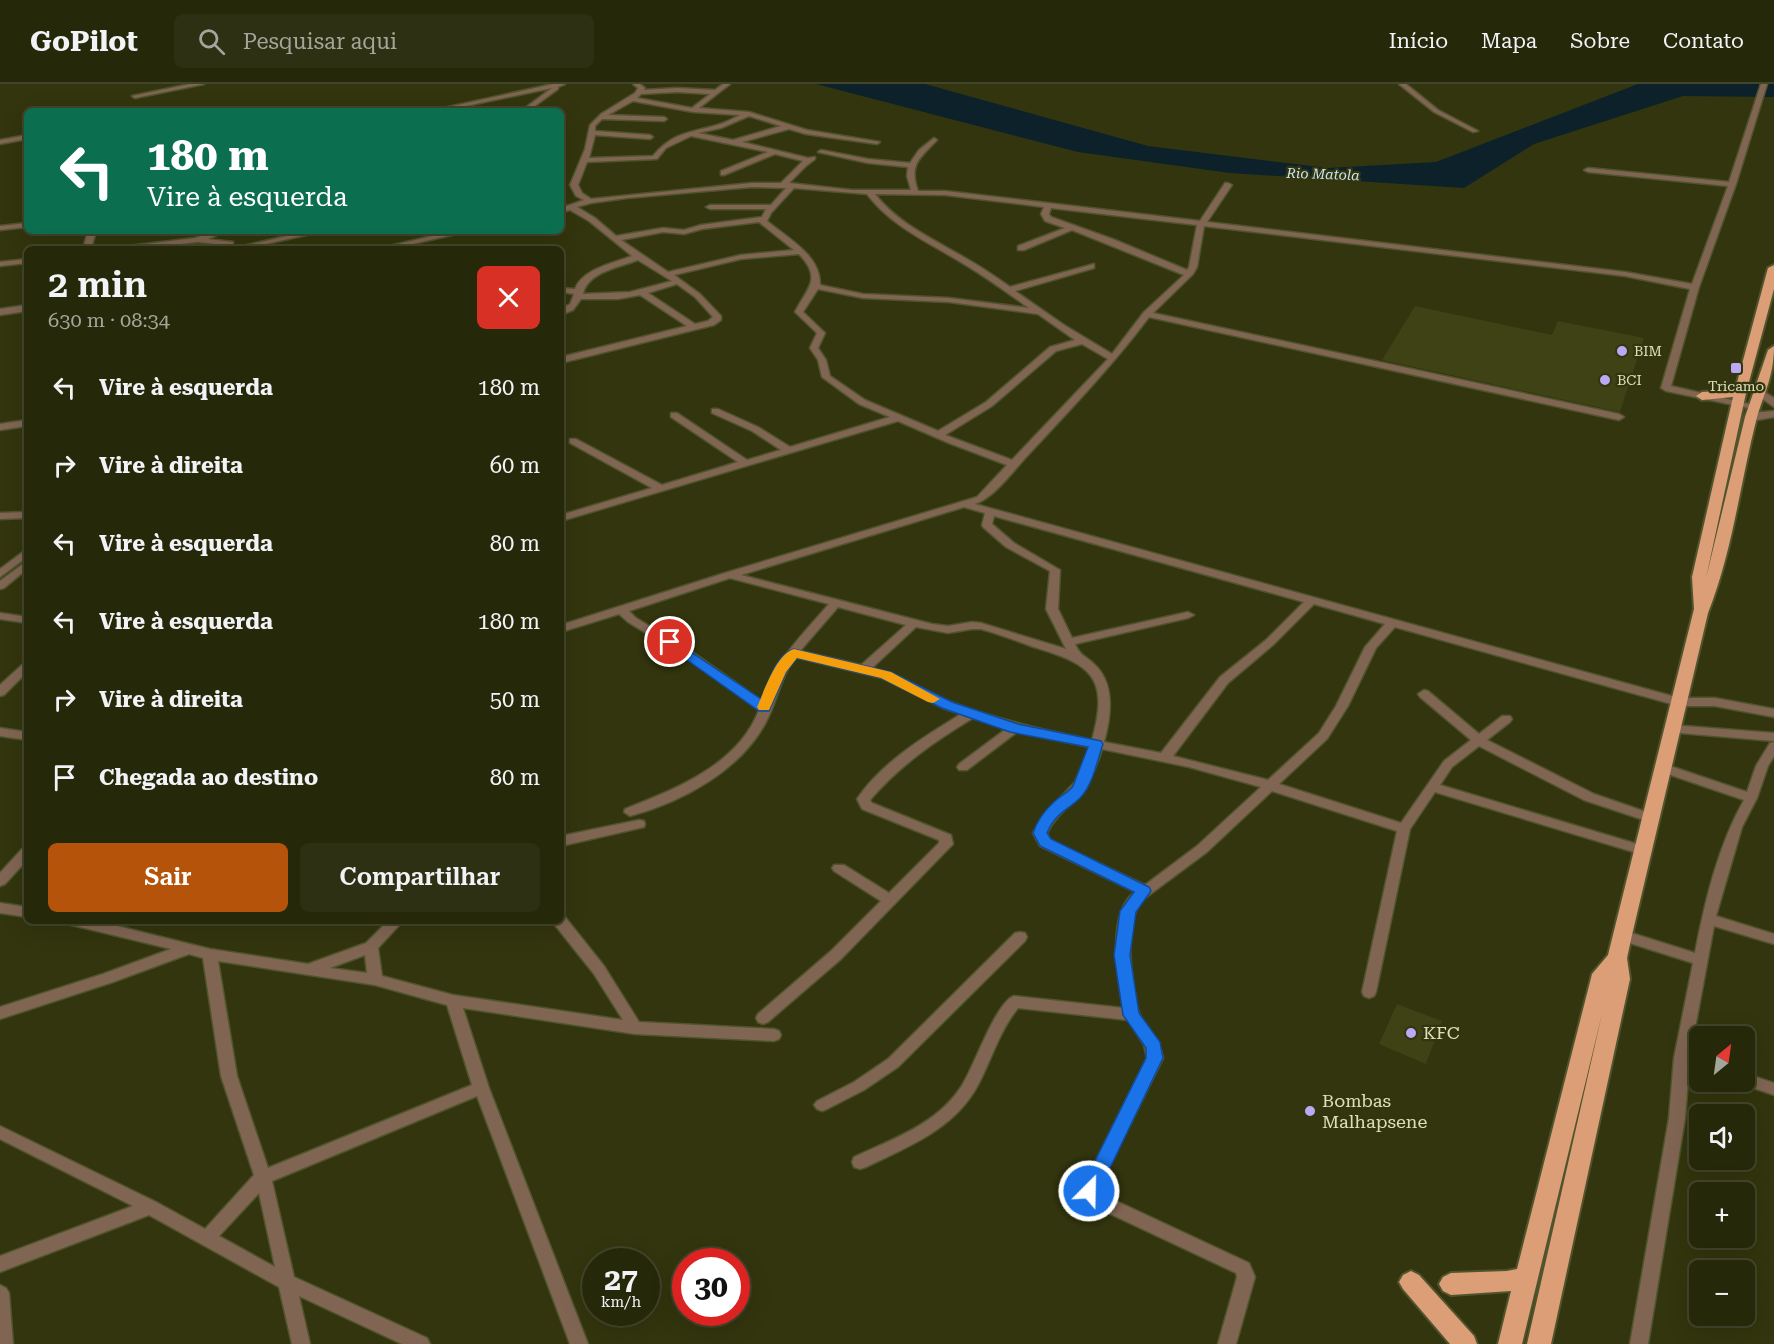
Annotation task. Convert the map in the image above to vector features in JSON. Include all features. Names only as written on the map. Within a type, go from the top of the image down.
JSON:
[{"type":"highway","points":[[1700,613],[1699,577],[1737,405],[1773,273]]},
{"type":"highway","points":[[1539,1344],[1620,979],[1617,958],[1642,850],[1700,613],[1713,581],[1731,515],[1753,412],[1774,350]]},
{"type":"highway","points":[[1704,397],[1737,405]]},
{"type":"highway","points":[[1704,397],[1737,405]]},
{"type":"highway","points":[[1510,1344],[1602,974],[1617,958]]},
{"type":"highway","points":[[1451,1284],[1507,1282],[1528,1276]]},
{"type":"highway","points":[[1411,1282],[1465,1344]]},
{"type":"street","points":[[135,96],[201,84]]},
{"type":"street","points":[[447,108],[562,84],[528,108]]},
{"type":"street","points":[[590,201],[579,194],[574,185],[586,160],[594,122],[639,92],[642,88],[636,84]]},
{"type":"street","points":[[693,110],[727,84]]},
{"type":"street","points":[[1402,84],[1436,111],[1475,131]]},
{"type":"street","points":[[1704,397],[1666,388],[1695,287],[1732,184],[1764,84]]},
{"type":"street","points":[[639,92],[677,90],[715,92]]},
{"type":"street","points":[[631,99],[693,110],[749,114],[806,132],[877,142]]},
{"type":"street","points":[[586,160],[655,158],[664,147],[689,134],[719,127],[749,114]]},
{"type":"street","points":[[602,116],[664,119]]},
{"type":"street","points":[[735,142],[787,127]]},
{"type":"street","points":[[593,134],[650,137]]},
{"type":"street","points":[[689,134],[735,142],[809,160]]},
{"type":"street","points":[[0,142],[24,138]]},
{"type":"street","points":[[615,239],[663,230],[684,232],[764,219],[809,160],[847,139]]},
{"type":"street","points":[[915,192],[909,172],[911,165],[934,140]]},
{"type":"street","points":[[724,173],[776,151]]},
{"type":"street","points":[[822,152],[868,161],[911,165]]},
{"type":"street","points":[[1588,170],[1732,184]]},
{"type":"street","points":[[564,209],[590,201],[707,188],[787,186],[870,193],[915,192],[1157,217],[1625,274],[1695,287]]},
{"type":"street","points":[[564,628],[729,575],[981,499],[1113,358],[1147,314],[1189,274],[1193,267],[1201,224],[1228,186]]},
{"type":"street","points":[[870,193],[891,217],[960,257],[1081,341],[1113,358]]},
{"type":"street","points":[[1048,205],[1045,214],[1048,219],[1189,274]]},
{"type":"street","points":[[710,207],[772,207]]},
{"type":"street","points":[[564,359],[711,323],[718,318],[706,301],[615,239],[582,212],[572,208]]},
{"type":"street","points":[[764,219],[763,222],[800,252],[815,269],[817,276],[815,286],[799,312],[821,333],[814,348],[822,360],[826,377],[862,402],[938,435],[1014,464]]},
{"type":"street","points":[[0,228],[24,225]]},
{"type":"street","points":[[1021,248],[1073,227]]},
{"type":"street","points":[[145,246],[196,240],[214,234]]},
{"type":"street","points":[[196,240],[232,246],[302,234]]},
{"type":"street","points":[[394,246],[451,234]]},
{"type":"street","points":[[669,274],[741,257],[800,252]]},
{"type":"street","points":[[564,311],[575,306],[582,283],[593,274],[640,256]]},
{"type":"street","points":[[0,264],[24,261]]},
{"type":"street","points":[[1008,290],[1091,266]]},
{"type":"street","points":[[564,291],[616,297],[643,294],[678,281]]},
{"type":"street","points":[[815,286],[863,296],[949,300],[1040,312]]},
{"type":"street","points":[[643,294],[692,326]]},
{"type":"street","points":[[0,312],[24,308]]},
{"type":"street","points":[[1147,314],[1619,417]]},
{"type":"street","points":[[938,435],[989,404],[1053,349],[1081,341]]},
{"type":"street","points":[[1761,393],[1774,404]]},
{"type":"street","points":[[1737,405],[1753,412],[1774,414]]},
{"type":"street","points":[[715,411],[755,429],[789,451]]},
{"type":"street","points":[[674,415],[747,464]]},
{"type":"street","points":[[564,517],[898,418]]},
{"type":"street","points":[[0,427],[24,423]]},
{"type":"street","points":[[573,441],[662,489]]},
{"type":"street","points":[[962,504],[1310,602],[1679,702],[1715,702],[1774,713]]},
{"type":"street","points":[[990,513],[987,525],[1010,545],[1055,570],[1052,609],[1076,659]]},
{"type":"street","points":[[0,516],[24,515]]},
{"type":"street","points":[[0,574],[24,554]]},
{"type":"street","points":[[0,586],[24,566]]},
{"type":"street","points":[[729,575],[913,624],[949,630],[972,625],[1049,648],[1090,666],[1104,686],[1104,713],[1096,744],[1080,787],[1074,795],[1060,804],[1043,825],[1041,838],[1045,843],[1144,891]]},
{"type":"street","points":[[1165,757],[1224,680],[1270,642],[1310,602]]},
{"type":"street","points":[[630,812],[674,795],[715,773],[748,739],[761,721],[764,708],[780,671],[835,603]]},
{"type":"street","points":[[620,609],[632,620],[718,674],[764,708]]},
{"type":"street","points":[[1069,642],[1188,615]]},
{"type":"street","points":[[0,616],[24,620]]},
{"type":"street","points":[[1227,1344],[1246,1277],[1243,1268],[1093,1198],[1089,1191],[1155,1058],[1154,1047],[1131,1015],[1122,955],[1128,911],[1144,891],[1202,849],[1323,736],[1342,706],[1371,647],[1392,623]]},
{"type":"street","points":[[864,669],[913,624]]},
{"type":"street","points":[[794,653],[886,675],[947,705],[1015,728],[1165,757],[1269,785],[1404,829]]},
{"type":"street","points":[[0,692],[24,669]]},
{"type":"street","points":[[1424,694],[1478,740],[1589,796],[1650,818]]},
{"type":"street","points":[[763,1018],[836,955],[946,844],[947,840],[867,806],[863,799],[882,776],[905,755],[970,714]]},
{"type":"street","points":[[1369,992],[1404,829],[1448,764],[1506,719]]},
{"type":"street","points":[[963,767],[1015,728]]},
{"type":"street","points":[[1672,729],[1774,736]]},
{"type":"street","points":[[0,732],[24,736]]},
{"type":"street","points":[[1640,1344],[1677,1118],[1682,1058],[1708,919],[1735,827],[1751,798],[1762,766],[1774,746]]},
{"type":"street","points":[[1663,768],[1751,798]]},
{"type":"street","points":[[1432,788],[1642,850]]},
{"type":"street","points":[[564,840],[639,824]]},
{"type":"street","points":[[0,881],[24,855]]},
{"type":"street","points":[[839,868],[890,900]]},
{"type":"street","points":[[0,908],[24,912]]},
{"type":"street","points":[[1708,919],[1774,939]]},
{"type":"street","points":[[88,924],[210,954],[375,980],[453,1001],[635,1028],[774,1035]]},
{"type":"street","points":[[312,969],[371,947],[393,924]]},
{"type":"street","points":[[562,924],[599,970],[635,1028]]},
{"type":"street","points":[[1622,935],[1701,960]]},
{"type":"street","points":[[822,1105],[859,1086],[893,1063],[1020,937]]},
{"type":"street","points":[[371,947],[375,980]]},
{"type":"street","points":[[0,1013],[108,978],[187,948]]},
{"type":"street","points":[[210,954],[229,1076],[263,1177],[301,1344]]},
{"type":"street","points":[[453,1001],[481,1088],[579,1344]]},
{"type":"street","points":[[860,1162],[929,1129],[948,1113],[966,1092],[1014,1002],[1131,1015]]},
{"type":"street","points":[[1682,1058],[1689,1060]]},
{"type":"street","points":[[1755,1083],[1774,1089]]},
{"type":"street","points":[[207,1238],[263,1177],[481,1088]]},
{"type":"street","points":[[0,1132],[150,1207],[287,1282],[421,1344]]},
{"type":"street","points":[[0,1264],[150,1207]]},
{"type":"street","points":[[0,1293],[4,1344]]},
{"type":"shaded area","points":[[1415,306],[1552,335],[1558,321],[1644,338],[1620,412],[1382,360]]},
{"type":"shaded area","name":"KFC","points":[[1397,1004],[1442,1021],[1426,1064],[1379,1044]]},
{"type":"water","name":"Rio Matola","points":[[816,84],[925,84],[1148,146],[1328,168],[1436,162],[1638,84],[1774,84],[1774,97],[1683,96],[1534,144],[1464,188],[1230,173],[1078,152]]},
{"type":"slow traffic","points":[[764,707],[780,671],[794,653],[886,675],[933,699]]},
{"type":"place","name":"BIM","points":[[1622,351]]},
{"type":"place","name":"Tricamo","points":[[1736,368]]},
{"type":"place","name":"BCI","points":[[1605,380]]},
{"type":"place","name":"KFC","points":[[1411,1033]]},
{"type":"place","name":"Bombas Malhapsene","points":[[1310,1111]]},
{"type":"route","points":[[670,642],[764,708],[780,671],[794,653],[886,675],[947,705],[1015,728],[1046,736],[1096,744],[1080,787],[1074,795],[1060,804],[1043,825],[1040,833],[1045,843],[1144,891],[1136,898],[1128,911],[1122,955],[1131,1015],[1143,1028],[1154,1047],[1155,1058],[1089,1191]]}]
